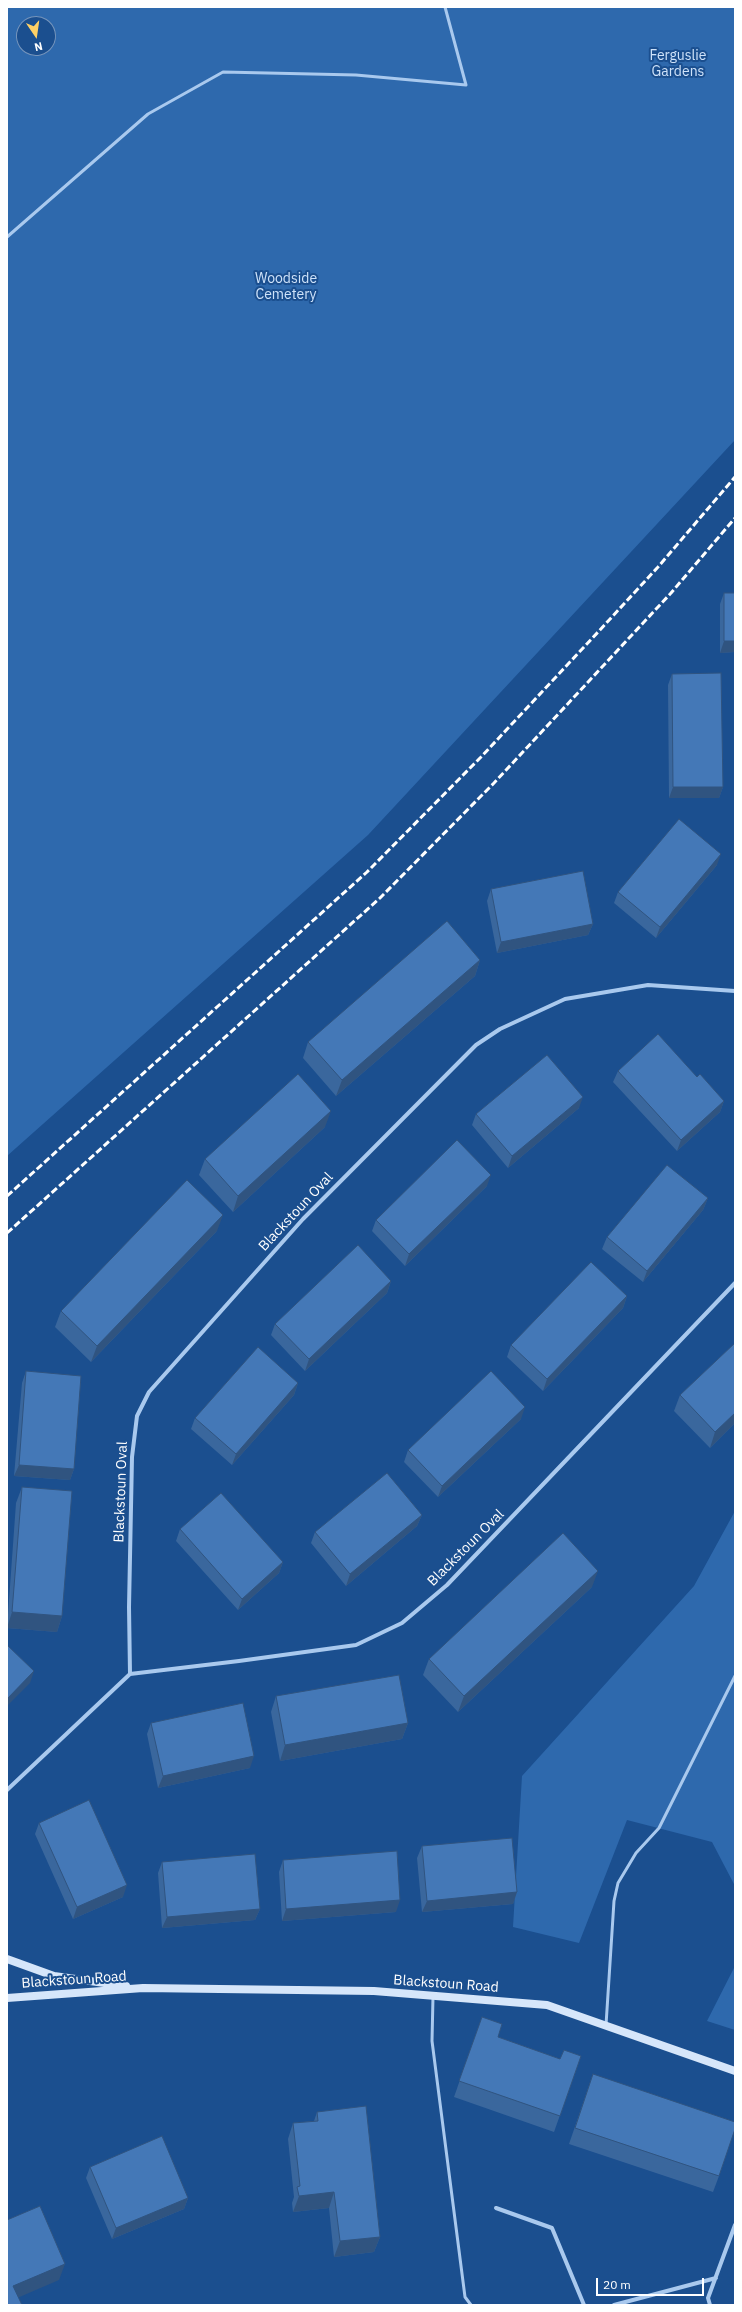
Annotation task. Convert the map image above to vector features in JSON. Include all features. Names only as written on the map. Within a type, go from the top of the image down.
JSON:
[{"type":"street","name":"Blackstoun Oval","points":[[735,991],[648,985],[565,999],[494,1033],[476,1045],[304,1219],[149,1392],[137,1416],[132,1458],[129,1607],[130,1674],[356,1645],[402,1623],[447,1585],[735,1283]]},
{"type":"street","points":[[7,1790],[130,1674]]},
{"type":"street","name":"Blackstoun Road","points":[[7,1959],[54,1976],[143,1988]]},
{"type":"street","name":"Blackstoun Road","points":[[7,1998],[143,1988],[374,1991],[547,2005],[735,2071]]},
{"type":"street","points":[[496,2208],[552,2228],[584,2305]]},
{"type":"street","points":[[710,2305],[708,2298],[735,2224]]},
{"type":"street","points":[[614,2305],[716,2278]]},
{"type":"lane","points":[[7,237],[148,114],[224,72],[356,75],[466,85],[445,7]]},
{"type":"lane","points":[[606,2026],[614,1901],[618,1883],[636,1852],[659,1828],[735,1676]]},
{"type":"lane","points":[[433,1995],[432,2041],[465,2297],[471,2305]]},
{"type":"green space","name":"Woodside Cemetery","points":[[7,7],[735,7],[735,440],[368,835],[7,1156]]},
{"type":"green space","points":[[735,1511],[735,1886],[712,1842],[627,1820],[579,1943],[513,1927],[522,1776],[694,1586]]},
{"type":"green space","points":[[735,1966],[735,2030],[707,2021]]},
{"type":"building","points":[[724,593],[735,593],[735,641],[724,641]]},
{"type":"building","points":[[721,673],[723,787],[673,787],[672,674]]},
{"type":"building","points":[[679,819],[721,854],[660,927],[618,892]]},
{"type":"building","points":[[583,871],[593,924],[501,942],[491,889]]},
{"type":"building","points":[[447,921],[480,960],[342,1080],[308,1042]]},
{"type":"building","points":[[658,1034],[697,1077],[700,1074],[724,1101],[681,1140],[618,1071]]},
{"type":"building","points":[[547,1055],[583,1097],[512,1156],[476,1114]]},
{"type":"building","points":[[298,1074],[331,1111],[238,1196],[205,1159]]},
{"type":"building","points":[[457,1140],[491,1175],[409,1254],[376,1220]]},
{"type":"building","points":[[667,1165],[708,1198],[647,1271],[607,1237]]},
{"type":"building","points":[[187,1180],[223,1215],[97,1346],[61,1311]]},
{"type":"building","points":[[358,1245],[391,1281],[309,1359],[275,1324]]},
{"type":"building","points":[[591,1262],[627,1296],[547,1379],[511,1345]]},
{"type":"building","points":[[735,1343],[735,1413],[715,1432],[680,1395]]},
{"type":"building","points":[[258,1347],[298,1383],[236,1454],[195,1418]]},
{"type":"building","points":[[26,1371],[81,1376],[74,1469],[19,1465]]},
{"type":"building","points":[[491,1371],[525,1407],[442,1486],[408,1450]]},
{"type":"building","points":[[387,1473],[422,1515],[350,1574],[315,1532]]},
{"type":"building","points":[[22,1487],[72,1491],[62,1616],[12,1612]]},
{"type":"building","points":[[221,1493],[283,1562],[242,1599],[180,1529]]},
{"type":"building","points":[[563,1533],[598,1571],[464,1696],[429,1659]]},
{"type":"building","points":[[7,1645],[34,1671],[7,1699]]},
{"type":"building","points":[[399,1675],[408,1723],[285,1745],[276,1696]]},
{"type":"building","points":[[243,1703],[254,1756],[163,1776],[151,1723]]},
{"type":"building","points":[[89,1800],[127,1885],[77,1907],[39,1823]]},
{"type":"building","points":[[512,1838],[517,1892],[427,1901],[422,1846]]},
{"type":"building","points":[[397,1851],[400,1900],[286,1909],[283,1860]]},
{"type":"building","points":[[255,1854],[260,1909],[167,1917],[162,1862]]},
{"type":"building","points":[[482,2017],[502,2024],[498,2037],[560,2059],[564,2050],[581,2056],[560,2116],[459,2081]]},
{"type":"building","points":[[593,2074],[735,2122],[735,2129],[719,2176],[575,2128]]},
{"type":"building","points":[[366,2106],[380,2237],[340,2241],[334,2192],[299,2196],[297,2187],[300,2186],[293,2123],[318,2121],[317,2112]]},
{"type":"building","points":[[162,2136],[188,2198],[116,2228],[90,2167]]},
{"type":"building","points":[[40,2206],[65,2264],[13,2286],[22,2305],[7,2305],[7,2220]]},
{"type":"railway","points":[[7,1196],[367,872],[481,757],[599,631],[658,567],[735,477]]},
{"type":"railway","points":[[7,1233],[380,898],[494,783],[671,593],[735,518]]},
{"type":"park label","name":"Ferguslie Gardens","points":[[678,64]]}]
